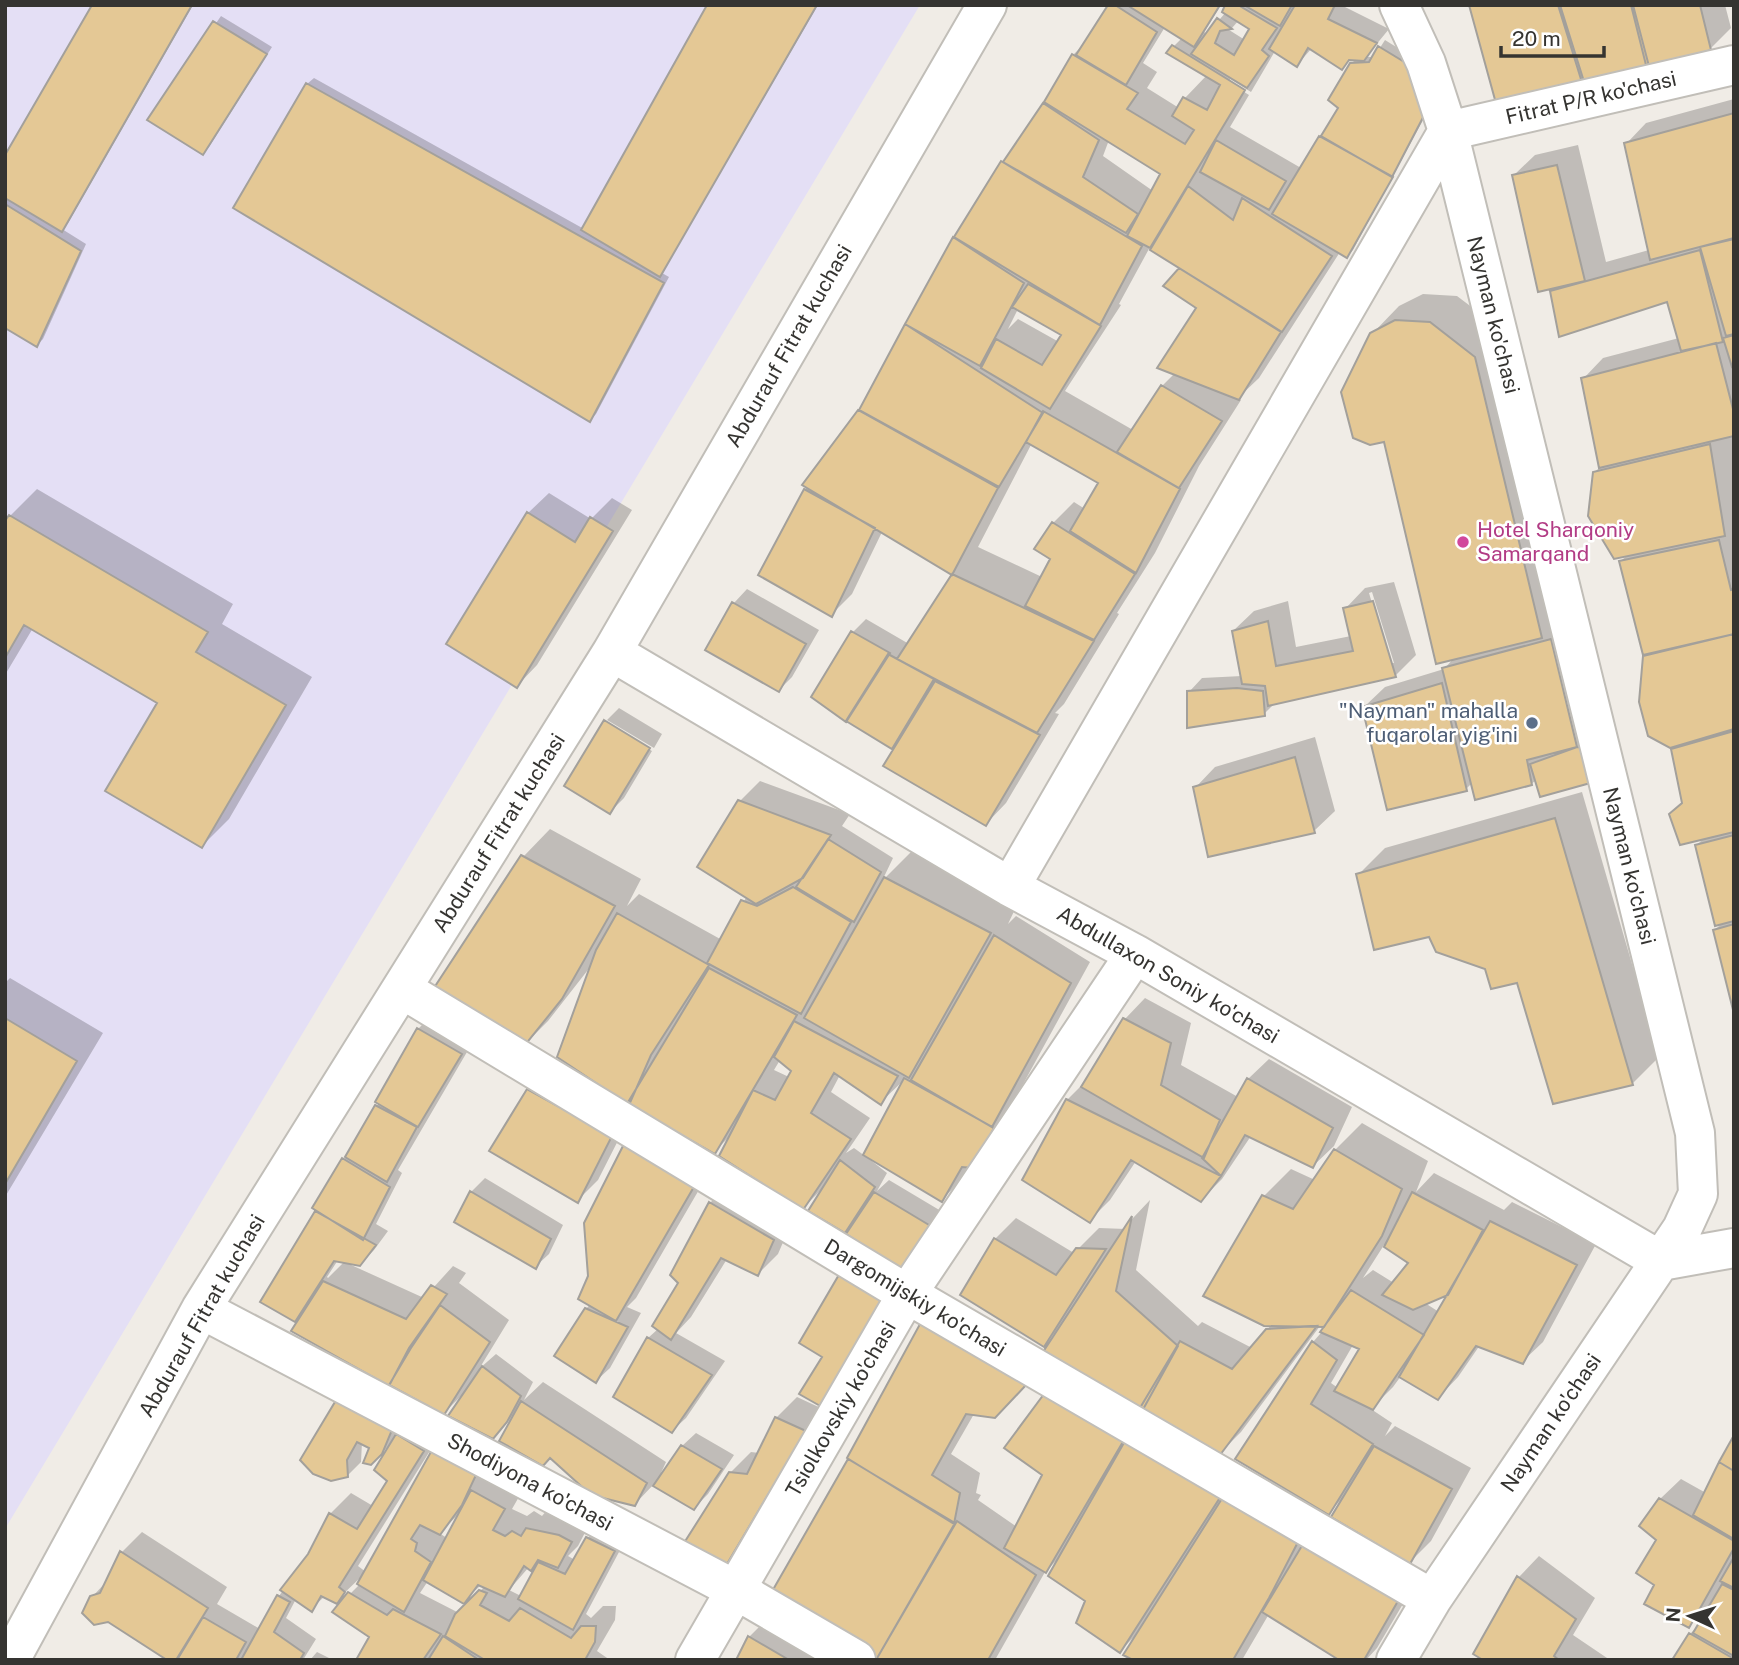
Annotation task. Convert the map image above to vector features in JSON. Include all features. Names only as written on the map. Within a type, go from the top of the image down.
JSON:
[{"type":"street","name":"Abdurauf Fitrat kuchasi","points":[[14,1655],[201,1309],[612,652],[987,5]]},
{"type":"street","name":"Nayman ko'chasi","points":[[1396,1660],[1432,1599],[1682,1229],[1698,1194],[1695,1133],[1448,131],[1426,63],[1399,5]]},
{"type":"street","name":"Fitrat P/R ko'chasi","points":[[1448,131],[1734,65]]},
{"type":"street","points":[[1010,887],[1448,131]]},
{"type":"street","name":"Abdullaxon Soniy ko'chasi","points":[[612,652],[1010,887],[1135,954],[1661,1261]]},
{"type":"street","name":"Tsiolkovskiy ko'chasi","points":[[695,1660],[907,1294],[1135,954]]},
{"type":"street","name":"Dargomijskiy ko'chasi","points":[[402,989],[907,1294],[1432,1599]]},
{"type":"street","points":[[1661,1261],[1734,1248]]},
{"type":"street","name":"Shodiyona ko'chasi","points":[[201,1309],[736,1590],[856,1660]]},
{"type":"shaded area","points":[[5,5],[920,5],[5,1529]]},
{"type":"building","points":[[92,5],[192,5],[62,232],[5,198],[5,155]]},
{"type":"building","points":[[707,5],[817,5],[660,277],[581,230]]},
{"type":"building","points":[[1108,5],[1115,5],[1157,32],[1126,85],[1076,55]]},
{"type":"building","points":[[1127,5],[1220,5],[1194,47]]},
{"type":"building","points":[[1225,5],[1238,5],[1277,28],[1262,50],[1269,56],[1247,88],[1191,54],[1217,18],[1232,29],[1220,31],[1215,43],[1234,55],[1249,29],[1222,12]]},
{"type":"building","points":[[1244,5],[1292,5],[1280,26]]},
{"type":"building","points":[[1295,5],[1335,5],[1328,19],[1377,43],[1364,61],[1349,60],[1342,70],[1308,48],[1297,67],[1269,49]]},
{"type":"building","points":[[1469,5],[1558,5],[1584,89],[1497,107]]},
{"type":"building","points":[[1560,5],[1633,5],[1651,74],[1586,88]]},
{"type":"building","points":[[1631,5],[1700,5],[1711,50],[1647,69]]},
{"type":"building","points":[[213,21],[267,54],[203,155],[147,120]]},
{"type":"building","points":[[1172,45],[1245,90],[1150,248],[1127,236],[1160,174],[1044,102],[1072,54],[1138,93],[1127,109],[1185,144],[1194,130],[1172,116],[1183,97],[1207,110],[1220,85],[1166,53]]},
{"type":"building","points":[[1378,46],[1424,74],[1430,104],[1392,177],[1321,136],[1338,108],[1328,100],[1350,63],[1369,62]]},
{"type":"building","points":[[306,83],[664,283],[590,422],[233,208]]},
{"type":"building","points":[[1043,103],[1099,140],[1083,177],[1138,214],[1126,233],[1003,162]]},
{"type":"building","points":[[1734,113],[1734,238],[1650,260],[1624,143]]},
{"type":"building","points":[[1319,136],[1393,177],[1347,258],[1272,214]]},
{"type":"building","points":[[1216,140],[1286,181],[1269,210],[1200,172]]},
{"type":"building","points":[[1001,161],[1142,246],[1100,325],[954,237]]},
{"type":"building","points":[[1557,165],[1585,281],[1538,292],[1512,175]]},
{"type":"building","points":[[1188,186],[1233,220],[1242,198],[1332,256],[1282,332],[1150,250]]},
{"type":"building","points":[[5,204],[81,251],[37,347],[5,328]]},
{"type":"building","points":[[953,237],[1024,283],[980,366],[905,324]]},
{"type":"building","points":[[1734,239],[1734,334],[1726,336],[1700,247]]},
{"type":"building","points":[[1700,250],[1723,342],[1681,351],[1667,302],[1559,337],[1550,291]]},
{"type":"building","points":[[1179,268],[1281,332],[1239,400],[1157,368],[1196,308],[1163,286]]},
{"type":"building","points":[[1028,284],[1101,326],[1050,409],[981,368],[996,339],[1042,365],[1061,335],[1012,307]]},
{"type":"building","name":"Hotel Sharqoniy Samarqand","points":[[1395,320],[1430,322],[1475,357],[1542,638],[1436,664],[1384,442],[1370,445],[1353,438],[1341,392],[1370,333]]},
{"type":"building","points":[[905,324],[1043,413],[999,487],[859,410]]},
{"type":"building","points":[[1734,335],[1734,366],[1732,367],[1723,338]]},
{"type":"building","points":[[1716,343],[1734,413],[1734,436],[1599,468],[1581,378]]},
{"type":"building","points":[[1161,385],[1222,421],[1179,488],[1117,452]]},
{"type":"building","points":[[858,410],[998,488],[952,575],[802,485]]},
{"type":"building","points":[[1043,411],[1180,489],[1136,573],[1070,531],[1098,483],[1026,442]]},
{"type":"building","points":[[1710,444],[1725,536],[1614,559],[1588,516],[1593,472]]},
{"type":"building","points":[[804,489],[875,528],[832,617],[758,575]]},
{"type":"building","points":[[527,512],[575,542],[590,517],[613,531],[517,688],[446,644]]},
{"type":"building","points":[[9,515],[208,632],[196,652],[286,705],[202,848],[105,791],[157,703],[24,625],[5,658],[5,521]]},
{"type":"building","points":[[1052,522],[1135,574],[1094,640],[1025,606],[1050,559],[1034,549]]},
{"type":"building","points":[[1719,540],[1731,590],[1734,589],[1734,634],[1643,655],[1619,561]]},
{"type":"building","points":[[952,574],[1094,641],[1037,733],[897,659]]},
{"type":"building","points":[[1373,601],[1396,677],[1268,706],[1265,686],[1242,684],[1232,631],[1268,621],[1276,666],[1353,651],[1343,608]]},
{"type":"building","points":[[732,602],[806,644],[779,692],[705,650]]},
{"type":"building","points":[[851,631],[890,653],[846,722],[811,697]]},
{"type":"building","points":[[1734,634],[1734,729],[1670,748],[1648,736],[1639,702],[1643,656]]},
{"type":"building","points":[[1551,639],[1577,747],[1527,760],[1532,785],[1475,800],[1442,668]]},
{"type":"building","points":[[888,654],[934,679],[892,749],[846,721]]},
{"type":"building","points":[[935,681],[1040,735],[986,826],[883,766]]},
{"type":"building","points":[[1442,683],[1467,791],[1387,810],[1362,707]]},
{"type":"building","points":[[1237,688],[1263,691],[1265,716],[1187,728],[1187,691]]},
{"type":"building","points":[[604,720],[650,748],[610,814],[564,786]]},
{"type":"building","points":[[1734,731],[1734,832],[1680,845],[1669,814],[1682,803],[1671,749]]},
{"type":"building","points":[[1577,747],[1586,748],[1594,782],[1540,797],[1530,764]]},
{"type":"building","points":[[1295,757],[1315,833],[1208,857],[1193,787]]},
{"type":"building","points":[[738,800],[831,835],[803,878],[756,904],[697,867]]},
{"type":"building","points":[[1555,818],[1633,1085],[1553,1104],[1517,983],[1491,989],[1485,969],[1436,952],[1429,937],[1374,950],[1356,874]]},
{"type":"building","points":[[1734,835],[1734,921],[1715,926],[1695,845]]},
{"type":"building","points":[[828,839],[881,872],[854,922],[796,887]]},
{"type":"building","points":[[521,855],[615,906],[562,999],[521,1050],[430,994]]},
{"type":"building","points":[[884,877],[991,933],[909,1078],[804,1018]]},
{"type":"building","points":[[793,887],[851,922],[801,1014],[707,963],[741,900],[757,906]]},
{"type":"building","points":[[617,913],[709,965],[651,1055],[629,1105],[557,1057],[596,950]]},
{"type":"building","points":[[1734,924],[1734,1014],[1713,930]]},
{"type":"building","points":[[994,935],[1071,983],[992,1127],[911,1080]]},
{"type":"building","points":[[709,968],[797,1015],[715,1154],[627,1104]]},
{"type":"building","points":[[5,1018],[77,1061],[5,1184]]},
{"type":"building","points":[[1123,1018],[1171,1043],[1161,1085],[1220,1120],[1204,1158],[1081,1087]]},
{"type":"building","points":[[794,1021],[898,1076],[881,1105],[834,1073],[811,1113],[851,1139],[803,1210],[719,1156],[753,1090],[775,1100],[791,1071],[774,1057]]},
{"type":"building","points":[[417,1028],[462,1054],[418,1127],[375,1102]]},
{"type":"building","points":[[904,1078],[994,1128],[974,1168],[962,1167],[942,1202],[863,1155]]},
{"type":"building","points":[[1247,1078],[1333,1128],[1313,1168],[1245,1135],[1221,1176],[1202,1158]]},
{"type":"building","points":[[527,1089],[612,1136],[578,1203],[489,1151]]},
{"type":"building","points":[[1066,1099],[1221,1176],[1201,1202],[1131,1160],[1090,1223],[1022,1180]]},
{"type":"building","points":[[375,1105],[417,1127],[387,1182],[345,1157]]},
{"type":"building","points":[[624,1144],[695,1185],[616,1321],[578,1299],[588,1276],[584,1223]]},
{"type":"building","points":[[1334,1149],[1402,1189],[1382,1236],[1324,1327],[1264,1326],[1203,1296],[1262,1195],[1293,1209]]},
{"type":"building","points":[[342,1158],[390,1187],[363,1240],[312,1208]]},
{"type":"building","points":[[840,1160],[875,1187],[845,1233],[808,1211]]},
{"type":"building","points":[[470,1191],[551,1239],[536,1269],[454,1222]]},
{"type":"building","points":[[874,1192],[934,1228],[906,1272],[846,1234]]},
{"type":"building","points":[[1412,1192],[1483,1230],[1448,1295],[1413,1310],[1382,1295],[1408,1263],[1384,1247]]},
{"type":"building","points":[[709,1202],[774,1240],[758,1276],[721,1258],[671,1340],[652,1326],[678,1283],[670,1275]]},
{"type":"building","points":[[315,1211],[376,1245],[360,1266],[334,1261],[295,1322],[260,1302]]},
{"type":"building","points":[[1132,1216],[1116,1291],[1178,1346],[1141,1413],[1043,1352]]},
{"type":"building","points":[[1490,1221],[1577,1265],[1523,1364],[1476,1346],[1438,1400],[1399,1377]]},
{"type":"building","points":[[994,1238],[1056,1275],[1076,1248],[1106,1249],[1044,1347],[960,1295]]},
{"type":"building","points":[[840,1273],[886,1301],[822,1407],[799,1394],[822,1357],[799,1343]]},
{"type":"building","points":[[323,1281],[406,1319],[431,1285],[447,1294],[409,1348],[389,1386],[291,1331]]},
{"type":"building","points":[[1351,1290],[1424,1335],[1373,1410],[1334,1391],[1359,1349],[1320,1332]]},
{"type":"building","points":[[440,1305],[490,1342],[444,1415],[389,1385]]},
{"type":"building","points":[[585,1308],[628,1327],[596,1383],[554,1356]]},
{"type":"building","points":[[920,1324],[1027,1384],[995,1418],[966,1414],[932,1475],[960,1493],[954,1524],[847,1458]]},
{"type":"building","points":[[1317,1326],[1220,1455],[1140,1408],[1180,1341],[1232,1369],[1266,1329]]},
{"type":"building","points":[[647,1337],[712,1375],[672,1433],[613,1397]]},
{"type":"building","points":[[1312,1341],[1337,1360],[1311,1404],[1373,1444],[1329,1515],[1235,1459]]},
{"type":"building","points":[[482,1366],[521,1396],[507,1422],[493,1439],[448,1416]]},
{"type":"building","points":[[1044,1394],[1124,1440],[1046,1573],[1004,1548],[1042,1475],[1004,1448]]},
{"type":"building","points":[[338,1397],[392,1430],[382,1454],[371,1465],[363,1463],[369,1448],[357,1442],[347,1460],[348,1477],[331,1481],[313,1474],[300,1460]]},
{"type":"building","points":[[521,1401],[647,1483],[635,1506],[591,1495],[550,1458],[543,1466],[499,1441]]},
{"type":"building","points":[[775,1417],[806,1431],[724,1569],[684,1543],[729,1472],[747,1474]]},
{"type":"building","points":[[396,1434],[424,1451],[339,1587],[345,1592],[337,1604],[321,1596],[312,1612],[280,1590],[308,1554],[329,1513],[357,1529],[387,1481],[374,1470]]},
{"type":"building","points":[[1734,1435],[1734,1471],[1719,1462]]},
{"type":"building","points":[[1125,1441],[1221,1496],[1120,1653],[1076,1623],[1085,1601],[1048,1576]]},
{"type":"building","points":[[681,1445],[722,1469],[694,1510],[653,1486]]},
{"type":"building","points":[[1374,1446],[1452,1489],[1410,1564],[1331,1517]]},
{"type":"building","points":[[432,1450],[476,1475],[462,1505],[440,1535],[420,1525],[411,1539],[417,1543],[415,1551],[431,1562],[404,1612],[357,1584]]},
{"type":"building","points":[[848,1459],[955,1523],[876,1660],[770,1595]]},
{"type":"building","points":[[1719,1462],[1734,1471],[1734,1539],[1693,1515]]},
{"type":"building","points":[[471,1490],[505,1509],[493,1530],[505,1536],[512,1531],[521,1536],[526,1528],[559,1535],[572,1542],[558,1568],[538,1560],[531,1571],[524,1566],[505,1597],[478,1585],[464,1604],[423,1580]]},
{"type":"building","points":[[1223,1497],[1298,1542],[1233,1660],[1133,1660],[1123,1655]]},
{"type":"building","points":[[1659,1498],[1734,1541],[1734,1548],[1689,1628],[1644,1604],[1654,1585],[1636,1573],[1656,1540],[1639,1526]]},
{"type":"building","points":[[957,1521],[1036,1575],[988,1660],[876,1660]]},
{"type":"building","points":[[586,1537],[615,1551],[573,1630],[518,1599],[538,1562],[565,1574]]},
{"type":"building","points":[[1303,1544],[1398,1601],[1364,1660],[1339,1660],[1262,1612]]},
{"type":"building","points":[[120,1551],[208,1608],[176,1660],[167,1660],[108,1622],[94,1625],[82,1613],[90,1596],[100,1593]]},
{"type":"building","points":[[1734,1557],[1734,1588],[1720,1581]]},
{"type":"building","points":[[1517,1576],[1576,1619],[1554,1656],[1559,1660],[1483,1660],[1473,1654]]},
{"type":"building","points":[[1722,1584],[1734,1590],[1734,1656],[1693,1633]]},
{"type":"building","points":[[479,1590],[487,1593],[480,1605],[509,1621],[520,1608],[571,1638],[581,1626],[596,1626],[595,1642],[585,1660],[485,1660],[445,1636],[455,1614]]},
{"type":"building","points":[[348,1592],[387,1615],[393,1609],[441,1634],[423,1660],[356,1660],[369,1637],[332,1612]]},
{"type":"building","points":[[277,1595],[290,1602],[274,1632],[304,1653],[300,1660],[241,1660]]},
{"type":"building","points":[[203,1617],[246,1642],[236,1660],[177,1660]]},
{"type":"building","points":[[1689,1633],[1734,1659],[1734,1660],[1672,1660]]},
{"type":"building","points":[[443,1636],[479,1660],[428,1660]]},
{"type":"building","points":[[748,1636],[789,1660],[736,1660]]},
{"type":"place","name":"Hotel Sharqoniy Samarqand","points":[[1463,542]]},
{"type":"place","name":"\"Nayman\" mahalla fuqarolar yig'ini","points":[[1532,723]]}]
